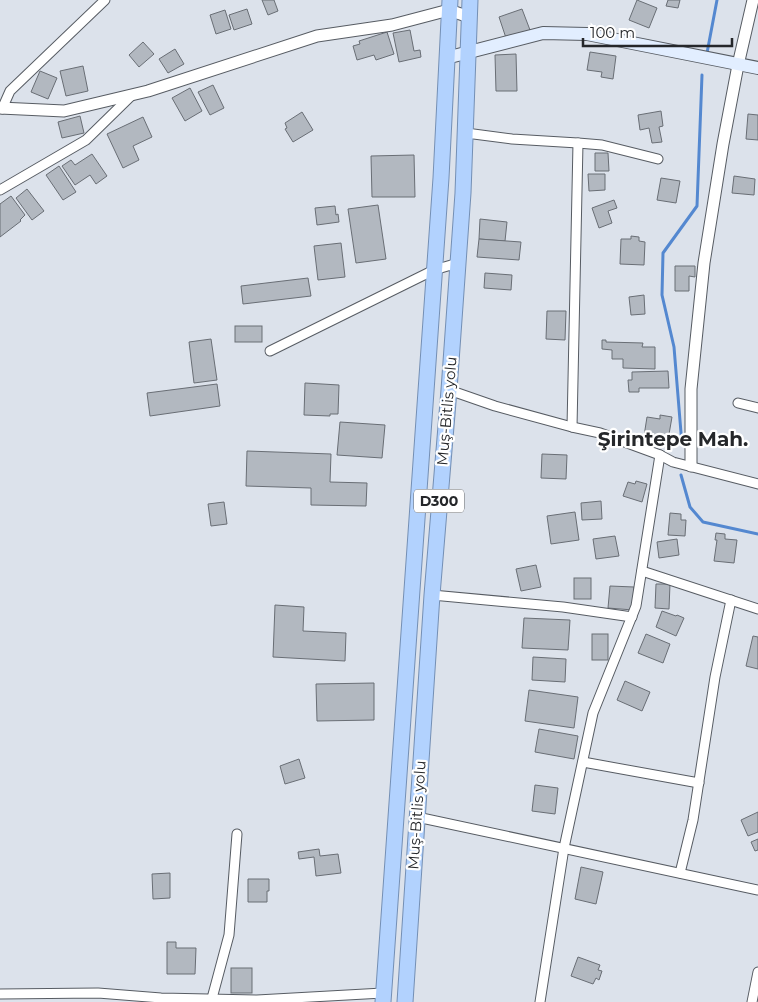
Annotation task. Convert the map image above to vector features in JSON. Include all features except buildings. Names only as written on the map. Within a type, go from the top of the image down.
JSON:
[{"type":"highway","name":"Muş-Bitlis yolu","points":[[405,1002],[432,595],[463,193],[470,0]]},
{"type":"highway","name":"Muş-Bitlis yolu","points":[[383,998],[441,178],[449,5]]},
{"type":"main road","points":[[446,58],[543,33],[587,34],[758,68]]},
{"type":"street","points":[[105,0],[10,91],[1,108],[64,111],[157,88],[318,36],[392,25],[449,5],[469,17]]},
{"type":"street","points":[[691,466],[691,389],[704,263],[723,144],[753,0]]},
{"type":"street","points":[[0,190],[86,140],[132,95]]},
{"type":"street","points":[[466,133],[512,139],[602,145],[658,159]]},
{"type":"street","points":[[572,427],[578,143]]},
{"type":"street","points":[[270,351],[434,270],[458,263]]},
{"type":"street","points":[[449,390],[495,406],[600,433],[660,455],[673,462],[758,484]]},
{"type":"street","points":[[738,403],[758,408]]},
{"type":"street","points":[[540,1002],[564,848],[593,713],[636,606],[660,455]]},
{"type":"street","points":[[642,572],[758,609]]},
{"type":"street","points":[[432,595],[564,607],[632,617]]},
{"type":"street","points":[[680,873],[693,820],[715,677],[731,600]]},
{"type":"street","points":[[583,762],[698,783]]},
{"type":"street","points":[[417,817],[758,890]]},
{"type":"street","points":[[212,1001],[229,935],[237,834]]},
{"type":"street","points":[[752,1002],[758,972]]},
{"type":"street","points":[[0,994],[61,998],[98,993],[212,1001],[383,998]]},
{"type":"waterway","points":[[707,53],[717,0]]},
{"type":"waterway","points":[[682,445],[674,347],[662,295],[663,253],[697,206],[702,75]]},
{"type":"waterway","points":[[681,475],[690,507],[703,522],[758,534]]},
{"type":"district","name":"Şirintepe Mah.","points":[[673,439]]}]
